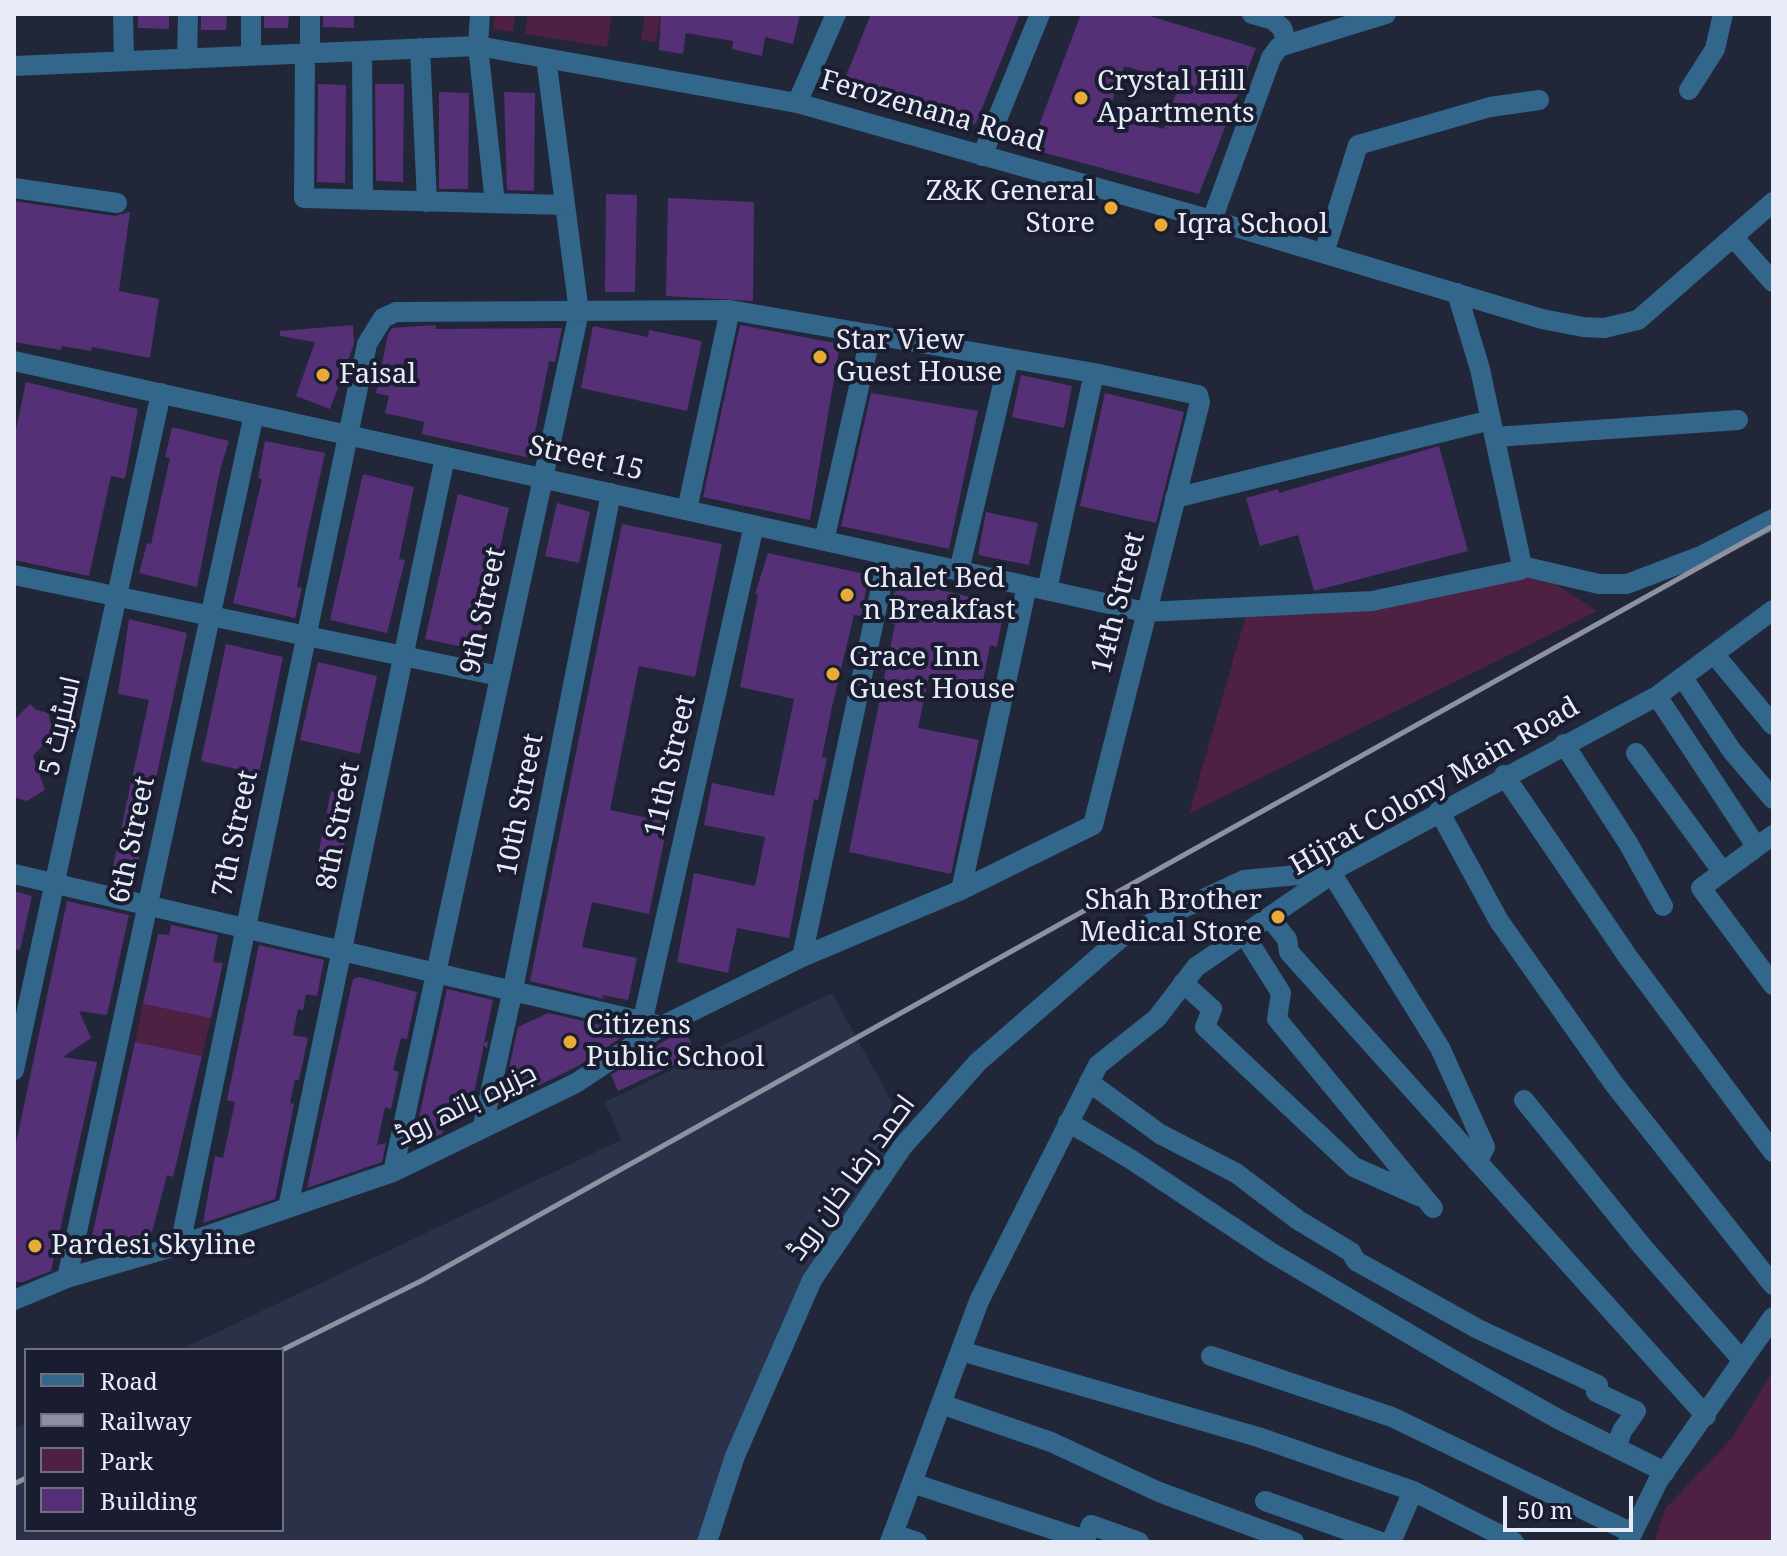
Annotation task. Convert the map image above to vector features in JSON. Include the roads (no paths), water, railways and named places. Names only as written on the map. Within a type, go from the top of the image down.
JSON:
[{"type":"street","points":[[123,14],[124,61]]},
{"type":"street","points":[[187,59],[188,14]]},
{"type":"street","points":[[251,14],[251,55]]},
{"type":"street","points":[[310,14],[304,198],[565,205]]},
{"type":"street","points":[[480,14],[478,46],[495,203]]},
{"type":"street","points":[[797,103],[836,14]]},
{"type":"street","points":[[982,156],[1040,14]]},
{"type":"street","points":[[1252,14],[1273,20],[1282,28],[1287,43]]},
{"type":"street","points":[[1212,220],[1271,58],[1287,43],[1386,14]]},
{"type":"street","points":[[1689,90],[1715,49],[1723,14]]},
{"type":"street","name":"Ferozenana Road","points":[[14,66],[478,46],[797,103],[1583,327],[1624,325],[1638,320],[1733,237],[1770,210]]},
{"type":"street","points":[[420,48],[427,202]]},
{"type":"street","points":[[362,51],[363,200]]},
{"type":"street","name":"9th Street","points":[[393,1172],[579,312],[546,58]]},
{"type":"street","points":[[1324,253],[1358,145],[1490,107],[1539,100]]},
{"type":"street","points":[[14,188],[117,203]]},
{"type":"street","points":[[1733,237],[1773,282]]},
{"type":"street","points":[[1457,293],[1480,369],[1522,566],[1599,584],[1627,584],[1703,555],[1773,519]]},
{"type":"street","points":[[579,312],[730,310],[1094,373],[961,890]]},
{"type":"street","points":[[687,510],[730,310]]},
{"type":"street","name":"7th Street","points":[[180,1245],[367,344],[383,318],[396,312],[579,312]]},
{"type":"street","points":[[824,541],[871,334]]},
{"type":"street","points":[[959,571],[1009,359]]},
{"type":"street","name":"Street 15","points":[[14,361],[1145,612],[1372,601],[1520,570],[1522,566]]},
{"type":"street","name":"14th Street","points":[[1093,825],[1200,402],[1198,395],[1094,373]]},
{"type":"street","name":"اسٹریٹ 5","points":[[14,1070],[161,393]]},
{"type":"street","name":"6th Street","points":[[67,1278],[254,414]]},
{"type":"street","points":[[1175,498],[1493,429],[1738,420]]},
{"type":"street","name":"8th Street","points":[[288,1207],[445,457]]},
{"type":"street","name":"10th Street","points":[[483,1126],[611,493]]},
{"type":"street","name":"11th Street","points":[[653,1022],[754,525]]},
{"type":"street","points":[[802,957],[888,555]]},
{"type":"street","points":[[14,575],[499,676]]},
{"type":"street","name":"Hijrat Colony Main Road","points":[[891,1538],[979,1301],[1098,1065],[1157,1018],[1196,967],[1331,873],[1504,775],[1657,696],[1714,654],[1769,620]]},
{"type":"street","points":[[1714,654],[1773,725]]},
{"type":"street","points":[[1683,678],[1732,751],[1773,799]]},
{"type":"street","points":[[1657,696],[1765,840],[1701,890],[1773,985]]},
{"type":"street","points":[[1564,744],[1628,843],[1663,906]]},
{"type":"street","points":[[1636,753],[1722,871]]},
{"type":"street","points":[[1504,775],[1628,957],[1773,1152]]},
{"type":"street","points":[[1439,811],[1508,934],[1614,1084],[1773,1285]]},
{"type":"street","name":"جزیرہ باتھ روڈ","points":[[14,1300],[67,1278],[180,1245],[393,1172],[576,1083],[653,1022],[961,890],[1093,825]]},
{"type":"street","points":[[1331,873],[1440,1048],[1485,1147],[1477,1162]]},
{"type":"street","name":"احمد رضا خان روڈ","points":[[707,1542],[735,1456],[812,1280],[903,1146],[978,1062],[1123,936],[1244,880],[1331,873]]},
{"type":"street","points":[[14,874],[653,1022]]},
{"type":"street","points":[[1269,917],[1287,939],[1289,952],[1706,1416]]},
{"type":"street","points":[[1183,983],[1212,1009],[1204,1022],[1205,1027],[1354,1167],[1429,1203],[1277,1019],[1281,993],[1244,934]]},
{"type":"street","points":[[1089,1082],[1160,1134],[1236,1173],[1298,1220],[1351,1252],[1356,1261],[1478,1329],[1598,1385],[1596,1392],[1636,1411],[1622,1431],[1616,1448]]},
{"type":"street","points":[[1524,1100],[1642,1246],[1742,1360]]},
{"type":"street","points":[[1068,1122],[1132,1160],[1272,1253],[1450,1358],[1665,1472]]},
{"type":"street","points":[[1211,1356],[1392,1417],[1630,1537],[1665,1472],[1773,1317]]},
{"type":"street","points":[[961,1351],[1258,1437],[1413,1491],[1514,1542]]},
{"type":"street","points":[[941,1404],[1051,1442],[1159,1492],[1294,1542]]},
{"type":"street","points":[[912,1483],[1085,1540],[1091,1525],[1139,1542]]},
{"type":"street","points":[[1391,1542],[1413,1491]]},
{"type":"street","points":[[1265,1501],[1381,1542]]},
{"type":"street","points":[[891,1538],[917,1542]]},
{"type":"railway","points":[[284,1349],[421,1281],[1773,526]]},
{"type":"railway","points":[[14,1484],[24,1479]]},
{"type":"place","name":"Crystal Hill Apartments","points":[[1081,98]]},
{"type":"place","name":"Z&K General Store","points":[[1111,208]]},
{"type":"place","name":"Iqra School","points":[[1161,225]]},
{"type":"place","name":"Star View Guest House","points":[[820,357]]},
{"type":"place","name":"Faisal","points":[[323,375]]},
{"type":"place","name":"Chalet Bed n Breakfast","points":[[847,595]]},
{"type":"place","name":"Grace Inn Guest House","points":[[833,674]]},
{"type":"place","name":"Shah Brother Medical Store","points":[[1278,917]]},
{"type":"place","name":"Citizens Public School","points":[[570,1042]]},
{"type":"place","name":"Pardesi Skyline","points":[[35,1246]]}]
